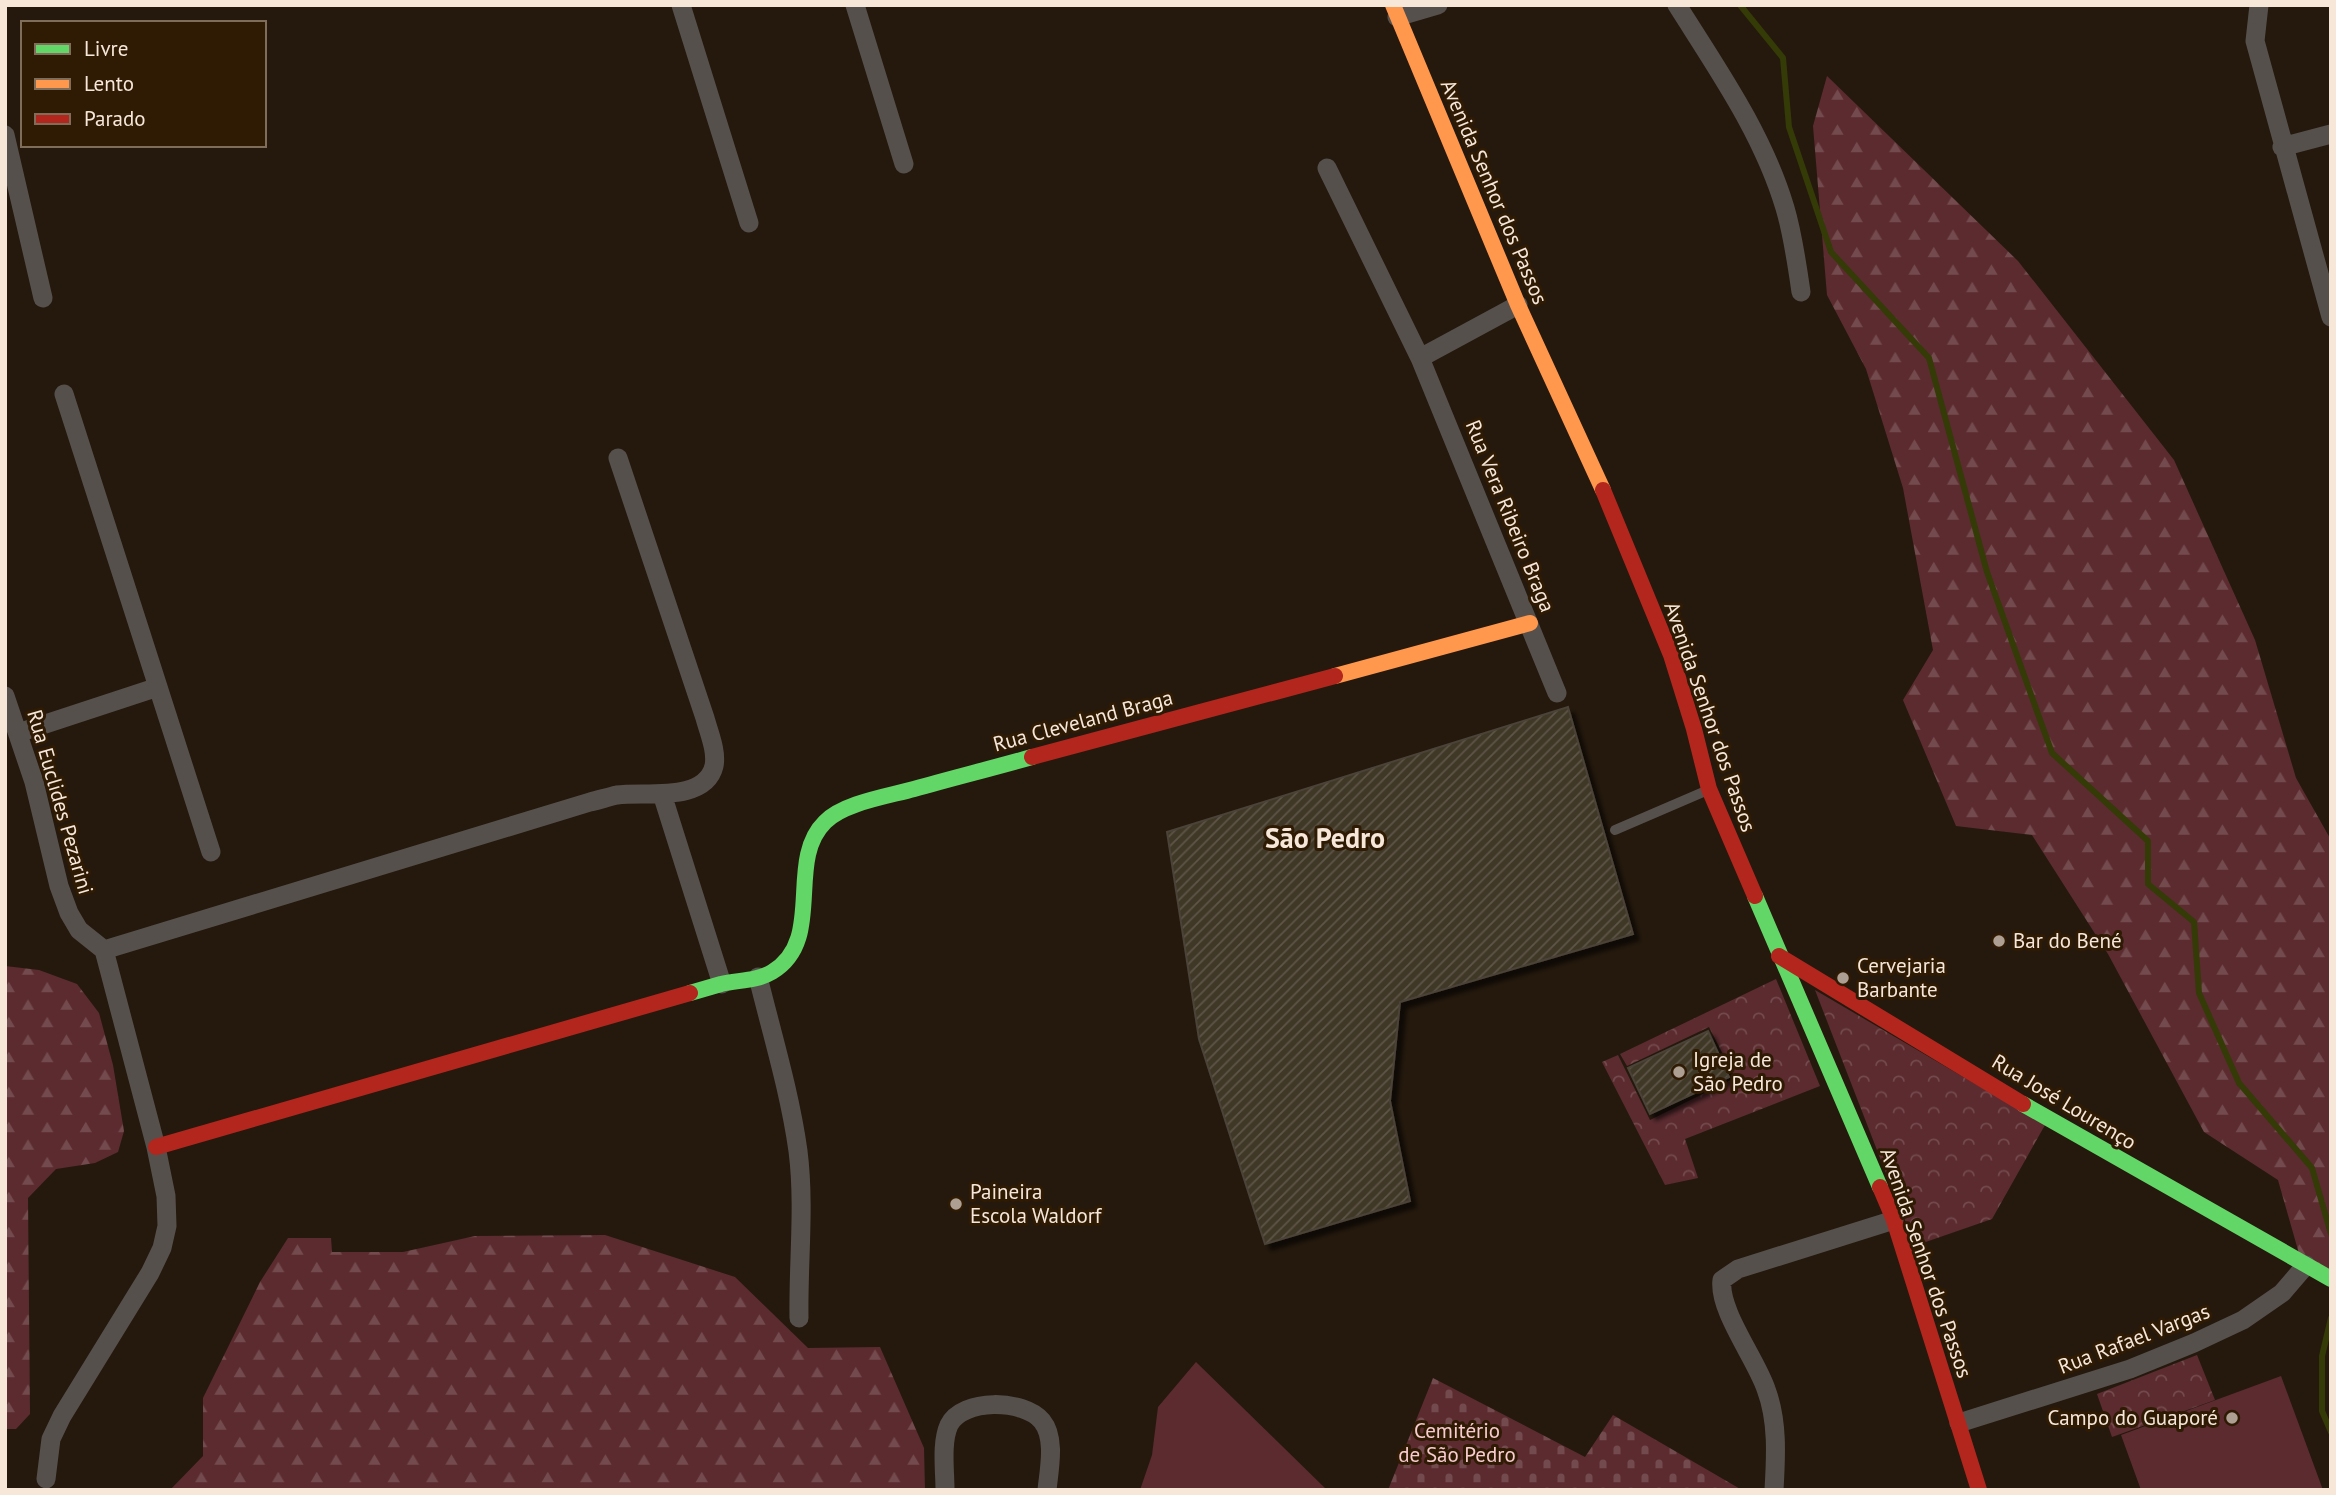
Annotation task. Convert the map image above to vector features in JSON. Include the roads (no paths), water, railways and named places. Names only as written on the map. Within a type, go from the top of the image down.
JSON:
[{"type":"street","points":[[681,5],[749,222]]},
{"type":"street","points":[[855,5],[904,164]]},
{"type":"street","points":[[1395,11],[1438,5]]},
{"type":"street","points":[[1677,5],[1745,112],[1769,163],[1786,208],[1801,292]]},
{"type":"street","points":[[2259,5],[2255,41],[2331,317]]},
{"type":"street","name":"Avenida Senhor dos Passos","points":[[1395,11],[1518,304],[1608,499],[1671,655],[1709,789],[1894,1220],[1979,1490]]},
{"type":"street","points":[[2283,146],[2331,134]]},
{"type":"street","points":[[5,135],[43,299]]},
{"type":"street","name":"Rua Vera Ribeiro Braga","points":[[1327,168],[1420,358],[1557,692]]},
{"type":"street","points":[[1420,358],[1518,304]]},
{"type":"street","points":[[64,394],[211,852]]},
{"type":"street","points":[[46,1479],[51,1439],[62,1416],[132,1305],[162,1248],[167,1226],[166,1196],[156,1147],[104,950],[590,802],[616,795],[682,792],[699,785],[710,775],[715,763],[713,745],[618,458]]},
{"type":"street","name":"Rua Cleveland Braga","points":[[758,977],[775,970],[789,958],[797,942],[803,918],[811,845],[822,824],[839,812],[908,789],[1530,623]]},
{"type":"street","points":[[18,733],[159,687]]},
{"type":"street","name":"Rua Euclides Pezarini","points":[[5,696],[37,794],[59,886],[69,913],[79,930],[104,950]]},
{"type":"street","points":[[662,794],[722,984]]},
{"type":"street","name":"Rua José Lourenço","points":[[1779,956],[2068,1131],[2329,1278]]},
{"type":"street","points":[[156,1147],[722,984],[758,977],[798,1152],[801,1207],[799,1318]]},
{"type":"street","points":[[1774,1490],[1777,1452],[1774,1417],[1753,1360],[1723,1300],[1722,1280],[1738,1269],[1894,1220]]},
{"type":"street","name":"Rua Rafael Vargas","points":[[1959,1423],[2130,1369],[2194,1343],[2243,1320],[2282,1293],[2306,1265]]},
{"type":"street","points":[[945,1490],[946,1437],[950,1424],[956,1415],[970,1408],[989,1405],[1011,1405],[1028,1411],[1041,1420],[1048,1435],[1050,1456],[1047,1490]]},
{"type":"lane","points":[[1615,831],[1709,789]]},
{"type":"waterway","points":[[1740,5],[1783,58],[1789,127],[1831,252],[1929,358],[1987,572],[2052,753],[2148,841],[2148,884],[2194,922],[2199,993],[2239,1083],[2312,1168],[2331,1234]]},
{"type":"waterway","points":[[2331,1318],[2322,1356],[2322,1411],[2331,1432]]},
{"type":"place","name":"Bar do Bené","points":[[1999,941]]},
{"type":"place","name":"Cervejaria Barbante","points":[[1843,978]]},
{"type":"place","name":"Igreja de São Pedro","points":[[1679,1072]]},
{"type":"place","name":"Paineira Escola Waldorf","points":[[956,1204]]},
{"type":"place","name":"Campo do Guaporé","points":[[2232,1418]]},
{"type":"district","name":"São Pedro","points":[[1325,838]]},
{"type":"park label","name":"Cemitério de São Pedro","points":[[1457,1443]]}]
